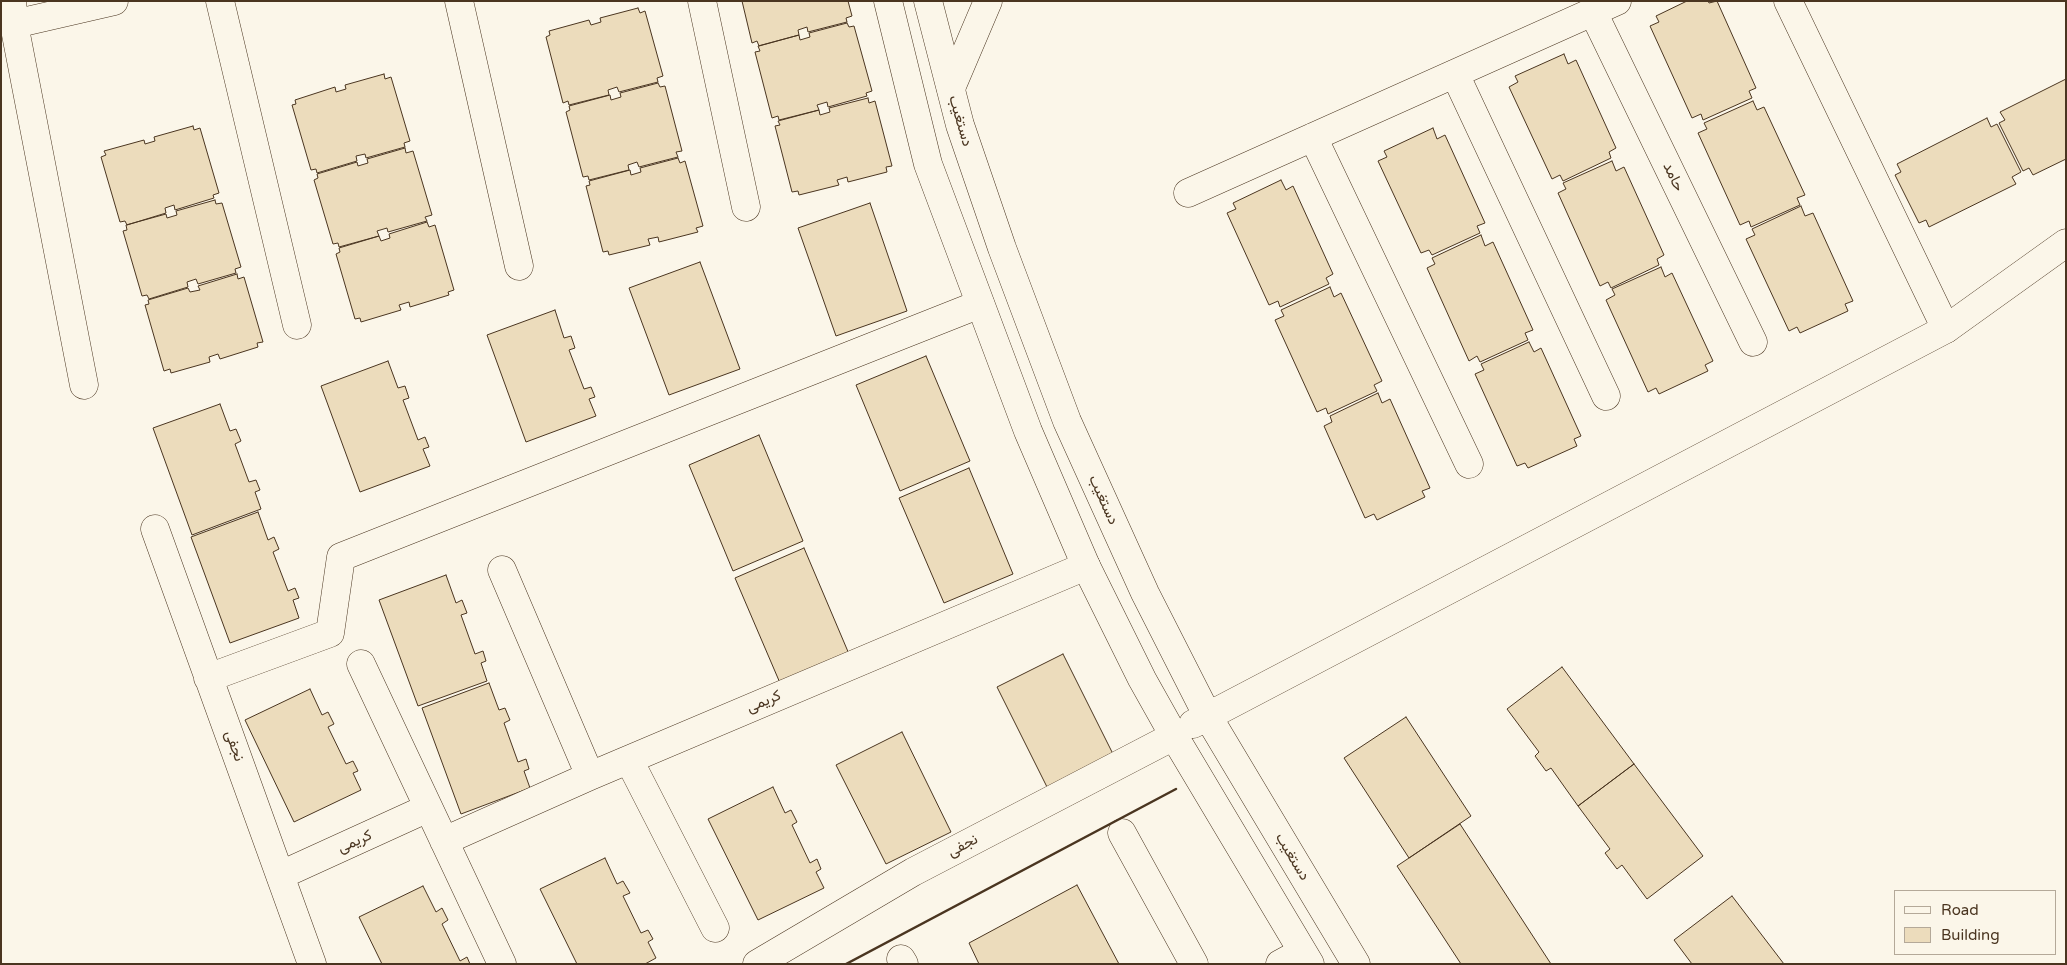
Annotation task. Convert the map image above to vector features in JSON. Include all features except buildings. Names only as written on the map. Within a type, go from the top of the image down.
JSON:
[{"type":"street","points":[[84,385],[13,13],[114,1]]},
{"type":"street","points":[[220,1],[297,325]]},
{"type":"street","points":[[459,1],[519,266]]},
{"type":"street","points":[[702,1],[746,207]]},
{"type":"street","points":[[888,1],[928,164],[1028,431],[1086,566],[1142,679],[1297,960]]},
{"type":"street","name":"دستغیب","points":[[928,1],[960,125],[1002,248],[1067,421],[1145,593],[1207,715],[1356,964]]},
{"type":"street","points":[[951,88],[988,1]]},
{"type":"street","points":[[1788,1],[1946,329]]},
{"type":"street","points":[[1188,193],[1605,6]]},
{"type":"street","name":"حامد","points":[[1605,6],[1753,342]]},
{"type":"street","points":[[1455,74],[1606,396]]},
{"type":"street","points":[[1313,137],[1469,464]]},
{"type":"street","name":"نجفی","points":[[757,964],[913,872],[1174,736],[1207,715],[1946,329],[2066,243]]},
{"type":"street","points":[[208,678],[330,633],[341,557],[980,304]]},
{"type":"street","name":"نجفی","points":[[154,529],[312,964]]},
{"type":"street","name":"کریمی","points":[[444,841],[590,776],[1086,566]]},
{"type":"street","points":[[502,570],[590,776]]},
{"type":"street","points":[[361,664],[502,964]]},
{"type":"street","points":[[629,760],[715,928]]},
{"type":"street","name":"کریمی","points":[[281,875],[428,808]]},
{"type":"street","points":[[1122,833],[1194,964]]},
{"type":"wall","points":[[846,964],[1176,789]]}]
